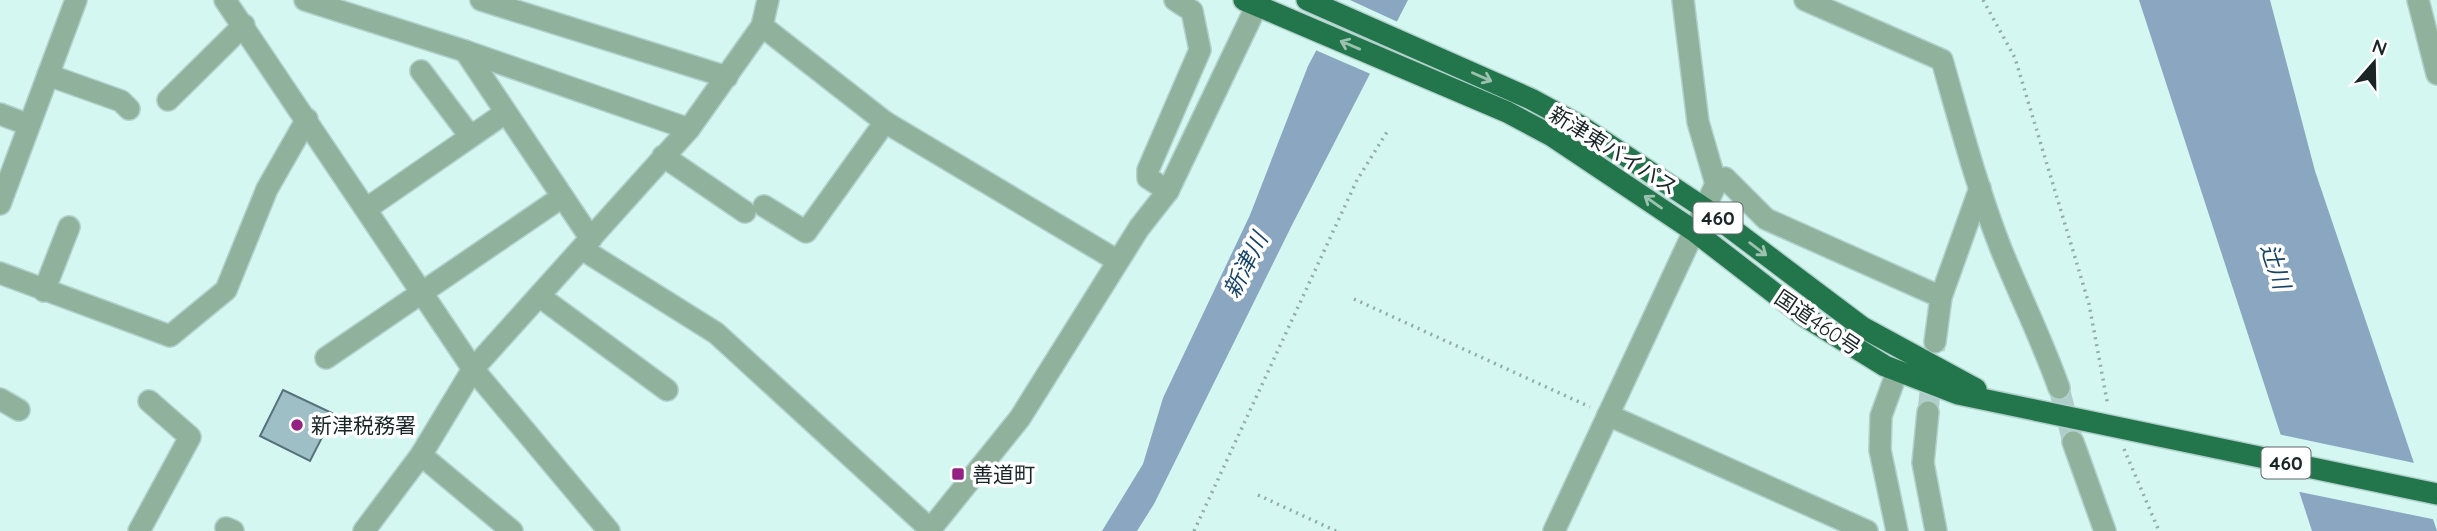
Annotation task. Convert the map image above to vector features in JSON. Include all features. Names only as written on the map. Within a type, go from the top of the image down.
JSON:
[{"type":"highway","name":"新津東バイパス","points":[[1307,0],[1531,99],[1579,125],[1704,208],[1862,327],[2006,403]]},
{"type":"highway","name":"国道460号","points":[[1250,3],[1412,71],[1552,136],[1694,231],[1804,316],[1897,372],[1958,394],[2006,403],[2125,437],[2437,494]]},
{"type":"street","points":[[0,204],[76,0]]},
{"type":"street","points":[[225,0],[472,369],[609,531]]},
{"type":"street","points":[[305,0],[465,51],[689,128]]},
{"type":"street","points":[[481,0],[727,77]]},
{"type":"street","points":[[364,531],[421,455],[472,369],[689,128],[762,26],[768,0]]},
{"type":"street","points":[[1168,191],[1148,178],[1148,170],[1200,50],[1192,10],[1175,0]]},
{"type":"street","points":[[1684,0],[1698,122],[1716,184]]},
{"type":"street","points":[[1805,0],[1942,60],[2001,249],[2041,337],[2059,388]]},
{"type":"street","points":[[2418,0],[2437,74]]},
{"type":"street","points":[[465,51],[562,197],[587,244],[716,333],[930,530],[1020,418],[1118,261],[1168,191],[1250,3]]},
{"type":"street","points":[[168,100],[244,25]]},
{"type":"street","points":[[762,26],[885,122],[1118,261]]},
{"type":"street","points":[[421,71],[470,136]]},
{"type":"street","points":[[48,75],[121,101],[129,110]]},
{"type":"street","points":[[366,209],[505,113]]},
{"type":"street","points":[[0,114],[29,125]]},
{"type":"street","points":[[0,273],[170,336],[226,290],[267,190],[307,119]]},
{"type":"street","points":[[663,156],[755,209],[806,232],[885,122]]},
{"type":"street","points":[[1554,531],[1704,208],[1716,184],[1725,178],[1766,219],[1941,297]]},
{"type":"street","points":[[1935,342],[1941,297],[1980,188]]},
{"type":"street","points":[[326,358],[562,197]]},
{"type":"street","points":[[44,291],[69,227]]},
{"type":"street","points":[[539,296],[667,390]]},
{"type":"street","points":[[1897,372],[1881,415],[1880,450],[1897,531]]},
{"type":"street","points":[[0,399],[19,410]]},
{"type":"street","points":[[139,531],[190,437],[149,401]]},
{"type":"street","points":[[1928,412],[1923,463],[1936,531]]},
{"type":"street","points":[[1608,415],[1867,531]]},
{"type":"street","points":[[2073,442],[2105,531]]},
{"type":"street","points":[[421,455],[512,531]]},
{"type":"path","points":[[1983,0],[2015,58],[2089,304],[2107,401],[2125,437],[2159,531]]},
{"type":"path","points":[[1194,531],[1357,180],[1387,132]]},
{"type":"path","points":[[1353,299],[1608,415]]},
{"type":"path","points":[[1258,495],[1336,531]]},
{"type":"water","name":"新津川","points":[[1343,0],[1408,0],[1293,223],[1154,504],[1137,531],[1102,531],[1143,464],[1163,398],[1250,215],[1308,66]]},
{"type":"water","name":"辻川","points":[[2139,0],[2270,0],[2315,171],[2437,531],[2312,531]]},
{"type":"pier","points":[[1339,0],[1350,0],[1400,23],[1373,75],[1313,49]]},
{"type":"pier","points":[[2278,434],[2419,464],[2437,520],[2295,491]]},
{"type":"building","name":"新津税務署","points":[[283,390],[334,414],[310,461],[260,436]]},
{"type":"tunnel","points":[[1928,412],[1935,342]]},
{"type":"tunnel","points":[[2059,388],[2073,442]]},
{"type":"place","name":"新津税務署","points":[[297,425]]},
{"type":"place","name":"善道町","points":[[958,474]]}]
